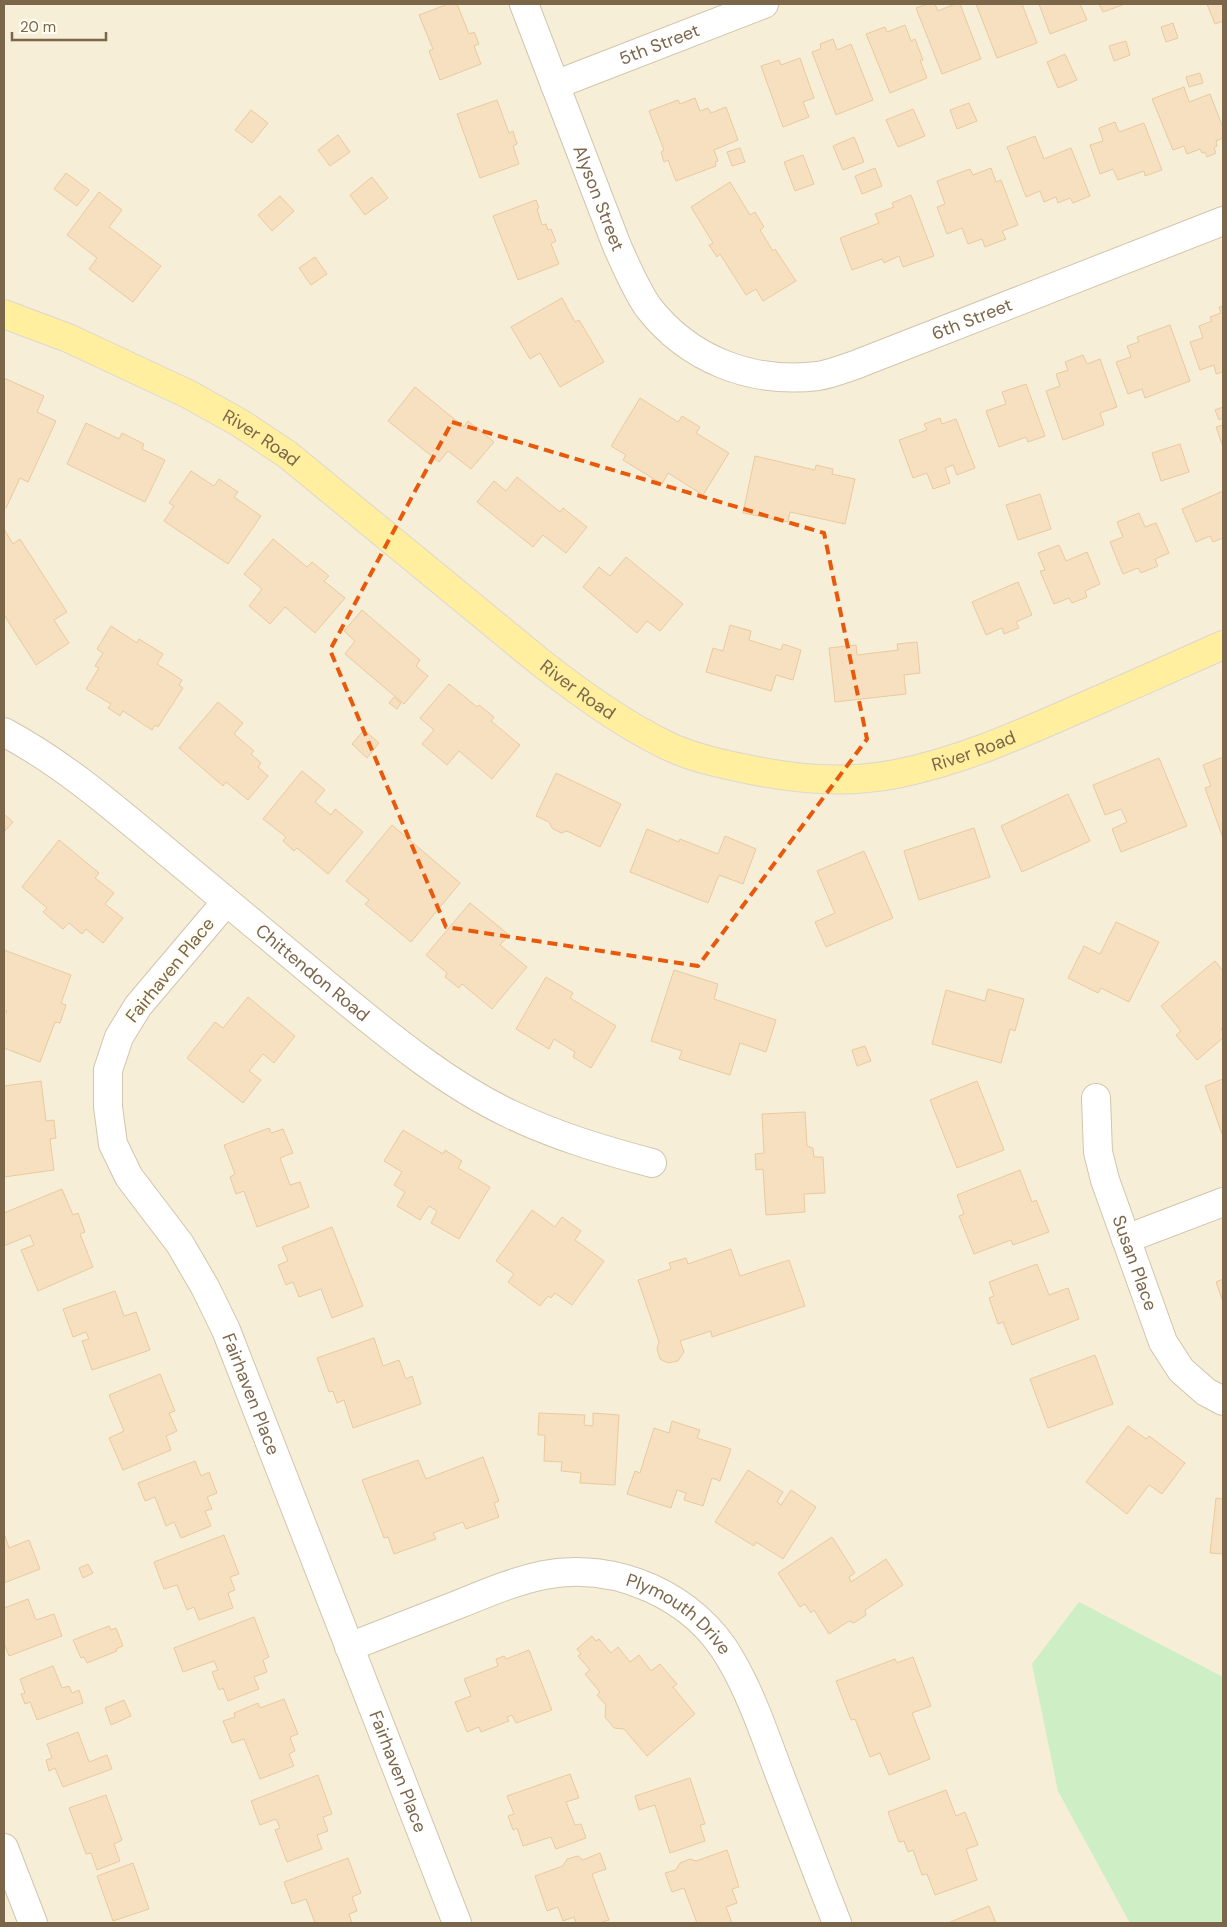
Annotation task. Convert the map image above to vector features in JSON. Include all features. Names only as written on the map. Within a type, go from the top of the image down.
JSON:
[{"type":"main road","name":"River Road","points":[[4,314],[68,338],[188,394],[240,423],[288,455],[578,691],[622,722],[668,746],[714,762],[759,772],[806,778],[854,778],[895,774],[946,761],[993,745],[1223,645]]},
{"type":"street","name":"Alyson Street","points":[[524,4],[630,277],[648,306],[668,330],[690,347],[715,362]]},
{"type":"street","name":"5th Street","points":[[555,85],[764,4]]},
{"type":"street","name":"6th Street","points":[[715,362],[749,374],[782,378],[819,376],[855,365],[1223,221]]},
{"type":"street","name":"Chittendon Road","points":[[4,732],[54,762],[92,789],[382,1030],[464,1089],[509,1113],[557,1135],[652,1163]]},
{"type":"street","name":"Fairhaven Place","points":[[226,902],[138,1006],[119,1037],[108,1070],[108,1107],[114,1144],[129,1177],[180,1244],[205,1287],[226,1330],[456,1923]]},
{"type":"street","name":"Susan Place","points":[[1096,1098],[1098,1152],[1105,1180],[1163,1342],[1181,1370],[1206,1392],[1223,1402]]},
{"type":"street","points":[[1126,1239],[1223,1202]]},
{"type":"street","name":"Plymouth Drive","points":[[349,1647],[513,1583],[545,1575],[577,1572],[610,1574],[645,1585],[677,1603],[707,1628],[730,1658],[750,1696],[837,1923]]},
{"type":"street","points":[[4,1848],[33,1923]]},
{"type":"highlighted area","points":[[452,422],[824,533],[867,739],[698,966],[446,927],[330,650]]},
{"type":"shaded area","points":[[4,4],[1223,4],[1223,1923],[4,1923]]},
{"type":"green space","points":[[1079,1602],[1223,1677],[1223,1923],[1130,1923],[1058,1791],[1032,1664]]},
{"type":"building","points":[[448,4],[457,4],[469,34],[474,32],[479,44],[474,46],[481,64],[440,80],[429,51],[433,49],[419,15]]},
{"type":"building","points":[[935,4],[938,11],[955,4],[960,4],[981,59],[942,74],[916,8]]},
{"type":"building","points":[[976,4],[1022,4],[1037,43],[997,58]]},
{"type":"building","points":[[1039,4],[1080,4],[1087,20],[1050,34]]},
{"type":"building","points":[[1099,4],[1125,4],[1103,12]]},
{"type":"building","points":[[1207,4],[1223,4],[1223,21],[1215,24]]},
{"type":"building","points":[[1173,23],[1178,38],[1166,42],[1161,27]]},
{"type":"building","points":[[905,25],[911,41],[915,39],[927,78],[890,93],[866,34],[885,27],[887,32]]},
{"type":"building","points":[[833,39],[837,50],[851,44],[873,100],[836,115],[812,52],[821,49],[820,44]]},
{"type":"building","points":[[1126,41],[1130,55],[1114,61],[1109,46]]},
{"type":"building","points":[[1065,54],[1077,80],[1058,88],[1047,62]]},
{"type":"building","points":[[800,58],[814,98],[803,102],[809,117],[783,127],[761,66],[779,60],[781,65]]},
{"type":"building","points":[[1200,73],[1203,83],[1189,87],[1186,77]]},
{"type":"building","points":[[1184,87],[1189,102],[1210,94],[1223,128],[1223,138],[1216,141],[1217,146],[1214,148],[1216,153],[1207,157],[1205,152],[1202,153],[1200,149],[1187,154],[1184,146],[1173,150],[1152,99]]},
{"type":"building","points":[[695,98],[700,111],[708,108],[711,113],[726,107],[738,140],[714,150],[718,161],[715,162],[716,166],[676,181],[668,160],[664,162],[661,152],[664,150],[649,111],[678,100],[680,104]]},
{"type":"building","points":[[497,100],[509,133],[513,131],[517,144],[513,146],[519,164],[480,178],[457,114]]},
{"type":"building","points":[[969,103],[977,121],[957,129],[950,110]]},
{"type":"building","points":[[913,109],[925,136],[898,147],[886,120]]},
{"type":"building","points":[[251,110],[268,123],[252,143],[235,130]]},
{"type":"building","points":[[1115,122],[1119,132],[1144,123],[1162,170],[1145,176],[1144,171],[1118,180],[1113,169],[1100,174],[1090,145],[1103,141],[1099,128]]},
{"type":"building","points":[[338,135],[350,152],[330,166],[318,150]]},
{"type":"building","points":[[1035,136],[1044,159],[1071,148],[1090,196],[1073,203],[1070,198],[1058,203],[1056,197],[1044,202],[1040,191],[1026,197],[1007,147]]},
{"type":"building","points":[[854,137],[864,162],[843,170],[833,146]]},
{"type":"building","points":[[740,148],[745,162],[732,166],[727,152]]},
{"type":"building","points":[[803,155],[814,184],[795,191],[784,162]]},
{"type":"building","points":[[875,168],[882,186],[862,194],[855,176]]},
{"type":"building","points":[[991,168],[996,182],[1001,180],[1018,225],[1002,231],[1006,239],[985,247],[982,239],[968,244],[962,228],[947,234],[937,207],[945,204],[937,181],[970,169],[973,175]]},
{"type":"building","points":[[66,173],[89,190],[77,206],[54,189]]},
{"type":"building","points":[[372,177],[388,198],[365,215],[350,195]]},
{"type":"building","points":[[730,182],[750,215],[755,212],[764,227],[760,230],[796,281],[763,301],[756,289],[746,295],[720,254],[717,257],[709,245],[713,243],[691,207]]},
{"type":"building","points":[[99,192],[122,210],[109,227],[161,266],[133,302],[89,269],[97,258],[67,235]]},
{"type":"building","points":[[911,195],[934,256],[903,267],[899,256],[884,263],[882,259],[852,270],[840,238],[879,223],[875,214],[894,207],[892,203]]},
{"type":"building","points":[[280,196],[294,211],[272,231],[258,215]]},
{"type":"building","points":[[536,200],[542,225],[546,224],[548,230],[551,229],[556,241],[551,244],[559,264],[518,280],[493,216]]},
{"type":"building","points":[[315,257],[327,274],[311,285],[299,268]]},
{"type":"building","points":[[562,298],[575,322],[579,320],[604,362],[560,387],[540,353],[530,359],[511,327]]},
{"type":"building","points":[[1223,306],[1223,372],[1216,374],[1214,365],[1200,370],[1190,342],[1203,338],[1199,326],[1212,321],[1210,317],[1221,313],[1219,307]]},
{"type":"building","points":[[1170,325],[1190,381],[1145,398],[1142,389],[1128,394],[1116,362],[1131,357],[1127,346],[1139,342],[1137,337]]},
{"type":"building","points":[[1083,355],[1087,364],[1100,359],[1117,407],[1100,413],[1104,425],[1063,440],[1046,391],[1060,386],[1056,374],[1068,370],[1065,362]]},
{"type":"building","points":[[4,378],[44,396],[37,412],[56,421],[28,482],[20,478],[6,508],[4,507]]},
{"type":"building","points":[[1026,384],[1045,436],[1028,442],[1026,437],[999,447],[986,411],[1006,404],[1002,392]]},
{"type":"building","points":[[415,387],[464,427],[468,421],[494,442],[471,469],[448,451],[439,462],[388,421]]},
{"type":"building","points":[[640,398],[678,422],[682,416],[700,427],[696,433],[729,453],[703,495],[668,473],[662,484],[623,460],[626,455],[611,446]]},
{"type":"building","points":[[1223,407],[1223,418],[1219,420],[1215,410]]},
{"type":"building","points":[[940,418],[942,424],[956,419],[975,468],[957,475],[953,465],[945,468],[950,483],[933,489],[927,473],[913,478],[899,440],[927,430],[924,424]]},
{"type":"building","points":[[86,423],[119,439],[122,433],[144,444],[142,449],[165,460],[145,502],[67,464]]},
{"type":"building","points":[[1223,425],[1223,447],[1216,427]]},
{"type":"building","points":[[1180,444],[1189,472],[1161,481],[1152,453]]},
{"type":"building","points":[[755,456],[815,470],[816,465],[833,469],[832,474],[855,479],[845,524],[790,512],[788,522],[743,513]]},
{"type":"building","points":[[191,471],[214,486],[219,479],[238,492],[234,497],[261,516],[228,564],[164,521],[174,506],[169,503]]},
{"type":"building","points":[[517,477],[560,512],[563,508],[587,527],[566,553],[543,535],[533,547],[477,502],[494,481],[506,491]]},
{"type":"building","points":[[1223,491],[1223,538],[1213,542],[1210,536],[1196,542],[1182,509]]},
{"type":"building","points":[[1040,494],[1051,529],[1018,540],[1006,505]]},
{"type":"building","points":[[1139,513],[1145,527],[1156,523],[1169,553],[1155,559],[1158,566],[1141,573],[1138,568],[1123,574],[1110,542],[1123,537],[1117,522]]},
{"type":"building","points":[[4,529],[13,544],[20,539],[67,612],[54,620],[69,643],[36,665],[4,615]]},
{"type":"building","points":[[273,539],[307,567],[312,562],[329,576],[324,581],[345,598],[315,633],[285,607],[270,624],[249,606],[262,589],[244,574]]},
{"type":"building","points":[[1059,545],[1066,561],[1087,552],[1100,584],[1085,591],[1087,597],[1072,603],[1069,598],[1054,604],[1040,571],[1045,570],[1038,553]]},
{"type":"building","points":[[626,557],[683,604],[660,631],[647,621],[637,633],[583,587],[599,567],[610,576]]},
{"type":"building","points":[[1018,582],[1032,615],[1016,622],[1019,628],[1004,634],[1002,628],[986,635],[972,602]]},
{"type":"building","points":[[362,610],[420,660],[416,666],[428,676],[404,704],[345,654],[355,641],[344,631]]},
{"type":"building","points":[[730,625],[751,631],[749,640],[781,650],[783,644],[801,650],[793,680],[776,675],[771,691],[706,672],[713,648],[723,651]]},
{"type":"building","points":[[111,626],[137,643],[139,639],[163,654],[157,664],[182,680],[179,685],[183,688],[158,727],[155,725],[152,730],[123,711],[120,716],[108,708],[111,704],[86,689],[99,668],[95,666],[103,653],[97,649]]},
{"type":"building","points":[[917,642],[920,673],[904,675],[906,694],[835,702],[829,648],[856,645],[857,655],[898,650],[897,644]]},
{"type":"building","points":[[449,684],[477,707],[479,705],[494,717],[491,721],[520,745],[492,779],[459,751],[447,765],[422,744],[434,730],[420,718]]},
{"type":"building","points":[[394,697],[401,703],[397,709],[389,703]]},
{"type":"building","points":[[218,702],[243,723],[234,734],[254,751],[251,754],[261,763],[258,767],[268,776],[248,800],[226,782],[223,786],[179,748]]},
{"type":"building","points":[[364,730],[379,743],[367,758],[352,744]]},
{"type":"building","points":[[1223,757],[1223,838],[1205,788],[1211,786],[1203,765]]},
{"type":"building","points":[[1159,758],[1187,826],[1121,852],[1112,829],[1127,822],[1121,809],[1105,815],[1093,785]]},
{"type":"building","points":[[302,771],[325,790],[315,802],[331,815],[335,809],[363,832],[328,874],[297,848],[294,851],[283,841],[286,837],[263,819]]},
{"type":"building","points":[[556,773],[621,804],[600,847],[567,831],[561,833],[552,828],[549,822],[536,816]]},
{"type":"building","points":[[1068,794],[1090,841],[1022,872],[1001,826]]},
{"type":"building","points":[[4,814],[13,822],[4,832]]},
{"type":"building","points":[[392,825],[460,883],[411,942],[365,904],[369,900],[346,881]]},
{"type":"building","points":[[974,828],[990,877],[919,900],[904,851]]},
{"type":"building","points":[[647,829],[679,842],[680,839],[718,854],[725,836],[756,849],[743,884],[719,875],[708,903],[630,872]]},
{"type":"building","points":[[59,840],[99,873],[95,878],[114,893],[105,904],[123,918],[103,943],[86,929],[82,934],[69,923],[63,929],[43,912],[47,908],[22,887]]},
{"type":"building","points":[[864,851],[893,918],[826,947],[815,922],[835,913],[817,871]]},
{"type":"building","points":[[470,903],[509,935],[500,945],[527,967],[492,1009],[462,984],[459,988],[445,977],[447,973],[426,955]]},
{"type":"building","points":[[1116,922],[1159,942],[1129,1002],[1101,988],[1098,993],[1068,978],[1084,946],[1100,954]]},
{"type":"building","points":[[4,950],[71,975],[61,1003],[66,1005],[60,1023],[55,1022],[40,1062],[4,1048],[4,1012],[6,1013],[7,1011],[4,1010]]},
{"type":"building","points":[[1215,961],[1223,971],[1223,1027],[1221,1029],[1223,1038],[1197,1060],[1176,1035],[1181,1031],[1161,1006]]},
{"type":"building","points":[[674,970],[718,984],[714,999],[776,1020],[766,1052],[740,1043],[730,1075],[679,1059],[682,1051],[651,1041]]},
{"type":"building","points":[[546,977],[573,993],[570,998],[616,1026],[591,1068],[573,1057],[575,1052],[554,1039],[549,1049],[516,1029]]},
{"type":"building","points":[[988,989],[1024,999],[1015,1031],[1010,1029],[1001,1063],[932,1044],[946,990],[985,1001]]},
{"type":"building","points":[[248,997],[295,1036],[274,1063],[263,1054],[249,1071],[261,1080],[243,1103],[187,1058],[215,1022],[223,1028]]},
{"type":"building","points":[[865,1046],[871,1061],[857,1066],[852,1050]]},
{"type":"building","points":[[1223,1079],[1223,1133],[1222,1134],[1205,1086]]},
{"type":"building","points":[[41,1081],[46,1121],[54,1120],[56,1138],[50,1139],[54,1170],[4,1177],[4,1086]]},
{"type":"building","points":[[977,1081],[1004,1150],[957,1168],[930,1100]]},
{"type":"building","points":[[805,1112],[807,1146],[813,1148],[814,1157],[823,1157],[825,1193],[804,1194],[805,1212],[766,1215],[763,1169],[756,1170],[755,1154],[764,1153],[762,1114]]},
{"type":"building","points":[[269,1128],[271,1133],[283,1129],[293,1153],[280,1158],[290,1185],[300,1182],[309,1207],[257,1227],[244,1191],[236,1194],[230,1177],[235,1174],[224,1145]]},
{"type":"building","points":[[403,1130],[443,1154],[445,1150],[462,1161],[458,1168],[490,1187],[459,1239],[431,1223],[437,1211],[429,1206],[420,1220],[397,1206],[405,1192],[394,1185],[402,1172],[384,1161]]},
{"type":"building","points":[[1020,1170],[1032,1202],[1036,1200],[1049,1232],[1013,1245],[1011,1240],[974,1254],[959,1216],[964,1214],[957,1195]]},
{"type":"building","points":[[62,1189],[73,1215],[78,1213],[85,1232],[80,1234],[93,1267],[38,1291],[21,1250],[34,1245],[30,1235],[4,1246],[4,1213]]},
{"type":"building","points":[[532,1210],[555,1227],[562,1217],[581,1231],[575,1240],[604,1261],[572,1305],[555,1293],[551,1298],[548,1296],[540,1306],[508,1282],[514,1274],[496,1261]]},
{"type":"building","points":[[332,1227],[363,1306],[332,1318],[321,1289],[299,1297],[293,1282],[286,1285],[278,1265],[288,1261],[282,1247]]},
{"type":"building","points":[[731,1249],[740,1276],[789,1260],[805,1306],[712,1337],[711,1331],[680,1341],[684,1352],[678,1361],[668,1363],[660,1359],[657,1349],[659,1342],[638,1280],[671,1269],[669,1263],[686,1258],[688,1264]]},
{"type":"building","points":[[1037,1264],[1049,1295],[1068,1288],[1079,1319],[1012,1345],[1003,1322],[998,1324],[989,1298],[994,1296],[989,1282]]},
{"type":"building","points":[[1223,1279],[1223,1302],[1216,1282]]},
{"type":"building","points":[[115,1291],[124,1316],[136,1312],[150,1350],[92,1370],[82,1341],[89,1339],[86,1332],[73,1337],[63,1309]]},
{"type":"building","points":[[374,1338],[383,1366],[399,1360],[406,1379],[412,1376],[421,1404],[353,1428],[344,1400],[337,1403],[333,1391],[329,1392],[317,1358]]},
{"type":"building","points":[[1095,1355],[1113,1404],[1048,1428],[1030,1379]]},
{"type":"building","points":[[160,1374],[175,1411],[169,1413],[177,1431],[166,1436],[171,1450],[123,1470],[109,1438],[124,1431],[109,1395]]},
{"type":"building","points":[[539,1413],[585,1415],[584,1425],[593,1426],[593,1413],[619,1415],[615,1485],[580,1483],[581,1473],[561,1471],[562,1462],[544,1461],[545,1435],[538,1435]]},
{"type":"building","points":[[672,1421],[700,1430],[697,1438],[731,1449],[720,1481],[712,1478],[703,1506],[684,1500],[686,1493],[677,1490],[671,1508],[627,1494],[635,1471],[640,1473],[654,1428],[669,1433]]},
{"type":"building","points":[[1128,1426],[1146,1439],[1149,1436],[1185,1463],[1162,1494],[1149,1485],[1127,1514],[1086,1482]]},
{"type":"building","points":[[483,1457],[499,1501],[494,1503],[499,1517],[466,1529],[463,1522],[433,1533],[436,1539],[394,1554],[388,1537],[384,1538],[362,1480],[418,1460],[426,1479]]},
{"type":"building","points":[[195,1461],[201,1476],[209,1472],[217,1493],[207,1497],[212,1509],[205,1511],[211,1526],[181,1538],[174,1522],[166,1526],[155,1497],[145,1501],[138,1483]]},
{"type":"building","points":[[748,1470],[783,1492],[777,1502],[781,1505],[791,1490],[816,1507],[783,1559],[756,1542],[754,1546],[715,1522]]},
{"type":"building","points":[[1216,1498],[1223,1499],[1223,1554],[1210,1553]]},
{"type":"building","points":[[4,1533],[9,1548],[29,1540],[40,1569],[4,1583]]},
{"type":"building","points":[[224,1535],[239,1574],[230,1577],[235,1590],[228,1593],[233,1608],[199,1620],[194,1607],[187,1610],[177,1585],[164,1589],[154,1562]]},
{"type":"building","points":[[832,1537],[855,1573],[849,1577],[851,1582],[886,1559],[903,1585],[865,1610],[866,1615],[854,1623],[849,1621],[829,1634],[814,1610],[811,1613],[805,1604],[800,1607],[778,1573]]},
{"type":"building","points":[[88,1564],[93,1573],[83,1578],[79,1568]]},
{"type":"building","points":[[28,1599],[36,1620],[54,1614],[62,1636],[9,1656],[4,1643],[4,1608]]},
{"type":"building","points":[[254,1617],[269,1657],[263,1660],[267,1672],[254,1677],[259,1689],[228,1701],[223,1688],[219,1690],[212,1672],[218,1670],[214,1661],[183,1672],[174,1648]]},
{"type":"building","points":[[109,1626],[111,1630],[116,1628],[123,1646],[116,1649],[117,1651],[87,1663],[84,1657],[81,1658],[73,1640]]},
{"type":"building","points":[[592,1636],[596,1641],[599,1639],[611,1653],[618,1647],[630,1662],[639,1655],[651,1671],[660,1664],[677,1684],[673,1687],[695,1714],[647,1756],[624,1729],[614,1728],[605,1717],[606,1705],[597,1695],[600,1692],[585,1674],[590,1670],[578,1656],[581,1654],[577,1649]]},
{"type":"building","points":[[529,1650],[552,1710],[516,1723],[512,1715],[507,1717],[509,1721],[481,1732],[479,1727],[467,1732],[455,1702],[471,1696],[464,1679],[498,1666],[496,1659],[504,1656],[506,1659]]},
{"type":"building","points":[[913,1657],[931,1706],[912,1713],[930,1759],[889,1775],[880,1753],[870,1757],[855,1719],[851,1720],[836,1681],[895,1659],[897,1663]]},
{"type":"building","points":[[53,1666],[62,1688],[69,1686],[72,1693],[79,1690],[83,1703],[37,1720],[30,1702],[25,1704],[21,1694],[25,1693],[20,1679]]},
{"type":"building","points":[[284,1699],[298,1734],[290,1737],[295,1751],[289,1754],[294,1766],[260,1779],[244,1739],[232,1743],[223,1721],[235,1717],[234,1713],[258,1703],[260,1708]]},
{"type":"building","points":[[124,1700],[131,1716],[111,1725],[105,1708]]},
{"type":"building","points":[[78,1732],[89,1762],[107,1755],[112,1769],[63,1787],[55,1768],[49,1771],[46,1760],[52,1758],[47,1744]]},
{"type":"building","points":[[570,1774],[579,1798],[566,1802],[575,1825],[581,1824],[586,1838],[556,1849],[551,1837],[523,1846],[517,1828],[513,1830],[508,1816],[514,1814],[507,1796]]},
{"type":"building","points":[[318,1775],[332,1814],[323,1817],[328,1831],[317,1835],[322,1849],[287,1862],[275,1830],[280,1828],[276,1819],[260,1825],[251,1801]]},
{"type":"building","points":[[690,1778],[705,1824],[700,1825],[705,1841],[670,1853],[655,1805],[639,1810],[635,1796]]},
{"type":"building","points":[[946,1790],[956,1816],[965,1812],[978,1845],[966,1849],[977,1880],[935,1895],[927,1874],[922,1875],[913,1850],[908,1852],[904,1841],[899,1842],[888,1812]]},
{"type":"building","points":[[106,1795],[122,1840],[114,1844],[120,1861],[97,1870],[91,1853],[86,1854],[69,1808]]},
{"type":"building","points":[[727,1850],[739,1887],[732,1889],[737,1903],[726,1907],[732,1923],[697,1923],[684,1888],[672,1892],[665,1873],[676,1870],[680,1863],[690,1859],[696,1861]]},
{"type":"building","points":[[600,1853],[606,1869],[592,1874],[609,1920],[600,1923],[576,1923],[574,1917],[563,1921],[558,1907],[547,1911],[535,1876],[563,1866],[567,1859],[578,1856],[583,1860]]},
{"type":"building","points":[[348,1858],[361,1893],[352,1897],[357,1911],[349,1914],[352,1923],[315,1923],[306,1899],[292,1904],[284,1882]]},
{"type":"building","points":[[133,1863],[149,1909],[113,1921],[97,1876]]},
{"type":"building","points":[[989,1906],[996,1923],[948,1923]]}]
